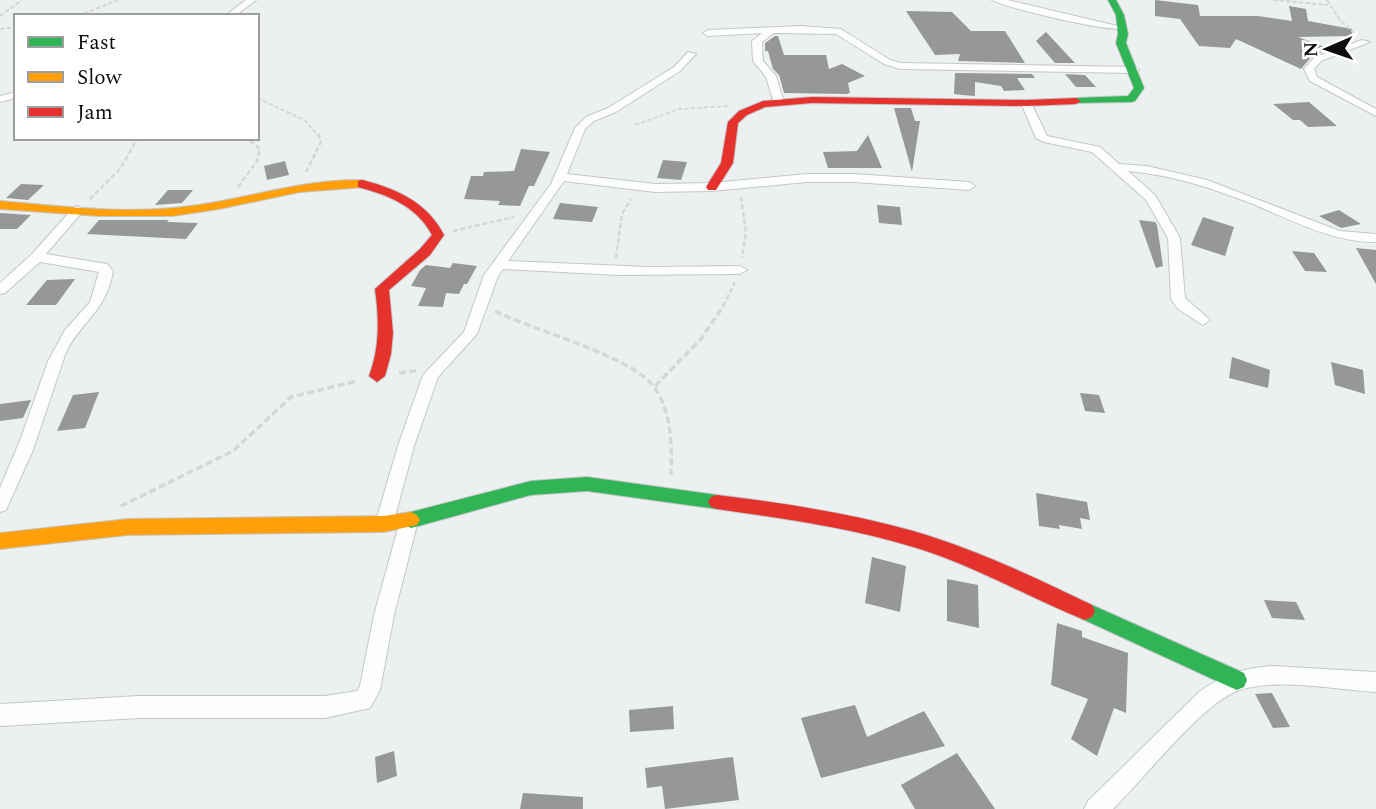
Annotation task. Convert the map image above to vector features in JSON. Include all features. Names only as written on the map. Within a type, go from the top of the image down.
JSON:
[{"type":"street","points":[[232,14],[252,0]]},
{"type":"street","points":[[996,0],[1122,28]]},
{"type":"street","points":[[712,187],[727,163],[733,122],[755,105],[838,100],[1026,103],[1131,99],[1139,88],[1121,43],[1119,10],[1112,0]]},
{"type":"street","points":[[708,33],[801,29],[838,31],[887,62],[900,66],[1134,71]]},
{"type":"street","points":[[770,32],[757,41],[758,59],[771,76],[779,103]]},
{"type":"street","points":[[1365,42],[1318,59],[1309,69],[1313,79],[1376,113]]},
{"type":"street","points":[[384,524],[406,446],[434,369],[470,334],[491,275],[561,177],[570,146],[585,123],[677,69],[691,54]]},
{"type":"street","points":[[1026,103],[1040,136],[1096,149],[1151,198],[1174,238],[1178,299],[1183,306],[1203,320]]},
{"type":"street","points":[[1118,167],[1152,168],[1185,176],[1337,234],[1376,238]]},
{"type":"street","points":[[561,177],[606,180],[642,187],[712,187],[781,179],[854,178],[968,186]]},
{"type":"street","points":[[0,205],[78,211],[174,212],[302,187],[363,184],[423,210],[434,222],[438,235],[426,255],[382,289],[388,331],[384,359],[376,376]]},
{"type":"street","points":[[0,289],[37,257],[78,211]]},
{"type":"street","points":[[0,505],[16,472],[56,358],[65,341],[100,300],[104,288],[106,271],[102,267],[37,257]]},
{"type":"street","points":[[498,264],[680,273],[740,270]]},
{"type":"street","points":[[0,541],[128,527],[384,524],[426,518],[484,499],[531,488],[587,484],[765,508],[870,528],[940,548],[1022,580],[1109,623],[1237,680]]},
{"type":"street","points":[[0,715],[139,708],[325,707],[363,701],[370,690],[384,615],[409,521]]},
{"type":"street","points":[[1096,809],[1213,694],[1237,680],[1278,675],[1376,682]]},
{"type":"path","points":[[0,16],[22,0]]},
{"type":"path","points":[[83,14],[118,0]]},
{"type":"path","points":[[1273,0],[1328,5]]},
{"type":"path","points":[[1327,0],[1340,20],[1365,42]]},
{"type":"path","points":[[259,99],[309,122],[321,138],[307,166],[302,187]]},
{"type":"path","points":[[635,125],[679,109],[755,105]]},
{"type":"path","points":[[78,211],[120,169],[137,140]]},
{"type":"path","points":[[218,205],[236,189],[257,161],[260,149],[249,140]]},
{"type":"path","points":[[654,386],[695,348],[724,310],[740,270],[746,233],[739,184]]},
{"type":"path","points":[[614,271],[622,214],[642,187]]},
{"type":"path","points":[[438,235],[536,214]]},
{"type":"path","points":[[481,303],[512,321],[618,359],[654,386],[664,411],[672,447],[670,494]]},
{"type":"path","points":[[116,509],[233,451],[291,397],[376,376],[434,369]]},
{"type":"building","points":[[1155,0],[1198,5],[1200,16],[1258,16],[1292,21],[1289,6],[1306,9],[1308,21],[1352,29],[1352,36],[1298,37],[1330,49],[1313,55],[1301,69],[1236,39],[1230,48],[1199,46],[1180,19],[1155,16]]},
{"type":"building","points":[[906,11],[952,12],[971,31],[1005,31],[1025,63],[958,61],[960,54],[935,55]]},
{"type":"building","points":[[1046,32],[1075,63],[1055,63],[1036,41]]},
{"type":"building","points":[[778,36],[784,55],[826,55],[829,69],[842,64],[865,76],[848,83],[850,93],[847,94],[784,93],[779,75],[773,69],[768,51],[765,51],[765,43]]},
{"type":"building","points":[[955,73],[1032,74],[1035,78],[1017,78],[1025,90],[1004,91],[1001,86],[975,82],[975,96],[954,94]]},
{"type":"building","points":[[1065,74],[1085,75],[1096,87],[1076,87]]},
{"type":"building","points":[[1309,102],[1337,126],[1308,127],[1300,120],[1293,120],[1273,104]]},
{"type":"building","points":[[894,108],[911,108],[915,121],[920,121],[912,172]]},
{"type":"building","points":[[868,135],[882,168],[828,168],[823,152],[857,151]]},
{"type":"building","points":[[521,149],[550,152],[534,186],[529,186],[520,206],[498,205],[500,201],[464,199],[471,176],[483,176],[484,172],[514,171]]},
{"type":"building","points":[[663,160],[687,162],[681,180],[657,178]]},
{"type":"building","points":[[285,161],[289,175],[267,180],[264,166]]},
{"type":"building","points":[[21,184],[44,185],[28,200],[6,198]]},
{"type":"building","points":[[168,190],[193,190],[182,203],[155,205]]},
{"type":"building","points":[[560,203],[598,207],[592,222],[553,219]]},
{"type":"building","points":[[877,205],[900,207],[902,225],[879,223]]},
{"type":"building","points":[[1339,210],[1361,224],[1341,228],[1319,216]]},
{"type":"building","points":[[0,213],[31,215],[17,229],[0,229]]},
{"type":"building","points":[[1203,217],[1234,227],[1225,256],[1191,245]]},
{"type":"building","points":[[99,220],[169,220],[167,222],[198,223],[186,239],[87,234]]},
{"type":"building","points":[[1139,220],[1155,222],[1157,225],[1163,266],[1156,268]]},
{"type":"building","points":[[1356,248],[1376,250],[1376,284]]},
{"type":"building","points":[[1292,251],[1314,253],[1327,272],[1305,271]]},
{"type":"building","points":[[453,263],[477,266],[459,294],[446,293],[443,307],[418,306],[426,288],[411,286],[420,270],[426,265],[450,268]]},
{"type":"building","points":[[75,279],[56,305],[26,305],[47,280]]},
{"type":"building","points":[[1232,357],[1270,370],[1268,388],[1229,378]]},
{"type":"building","points":[[1331,362],[1363,370],[1365,394],[1335,385]]},
{"type":"building","points":[[99,392],[85,428],[57,431],[73,395]]},
{"type":"building","points":[[1080,393],[1099,395],[1105,413],[1085,411]]},
{"type":"building","points":[[31,400],[23,418],[0,421],[0,404]]},
{"type":"building","points":[[1036,493],[1087,502],[1090,520],[1080,518],[1082,529],[1059,525],[1060,529],[1039,526]]},
{"type":"building","points":[[872,557],[906,566],[900,612],[865,603]]},
{"type":"building","points":[[947,579],[978,585],[979,628],[947,621]]},
{"type":"building","points":[[1264,600],[1296,602],[1305,620],[1272,618]]},
{"type":"building","points":[[1057,623],[1082,631],[1082,637],[1128,653],[1126,713],[1114,708],[1097,756],[1071,739],[1088,699],[1051,685]]},
{"type":"building","points":[[1272,693],[1290,727],[1273,728],[1255,694]]},
{"type":"building","points":[[855,705],[867,737],[924,711],[945,746],[821,778],[801,718]]},
{"type":"building","points":[[673,706],[674,729],[630,732],[629,710]]},
{"type":"building","points":[[394,751],[397,776],[377,783],[375,757]]},
{"type":"building","points":[[957,753],[995,809],[915,809],[901,785]]},
{"type":"building","points":[[733,757],[739,800],[665,809],[662,786],[647,788],[645,768]]},
{"type":"building","points":[[523,793],[583,797],[583,809],[520,809]]},
{"type":"traffic: fast","points":[[1076,101],[1131,99],[1139,88],[1121,43],[1123,34],[1120,15],[1112,0]]},
{"type":"traffic: fast","points":[[411,520],[531,488],[587,484],[717,502]]},
{"type":"traffic: fast","points":[[1085,611],[1237,680]]},
{"type":"traffic: slow","points":[[0,205],[99,213],[173,212],[320,185],[362,184]]},
{"type":"traffic: slow","points":[[0,541],[128,527],[384,524],[411,520]]},
{"type":"traffic: jam","points":[[712,187],[727,163],[733,122],[743,113],[763,104],[812,100],[1026,103],[1076,101]]},
{"type":"traffic: jam","points":[[362,184],[406,201],[425,215],[438,235],[425,252],[382,289],[386,333],[384,354],[377,376]]},
{"type":"traffic: jam","points":[[717,502],[831,520],[916,540],[997,570],[1085,611]]}]
